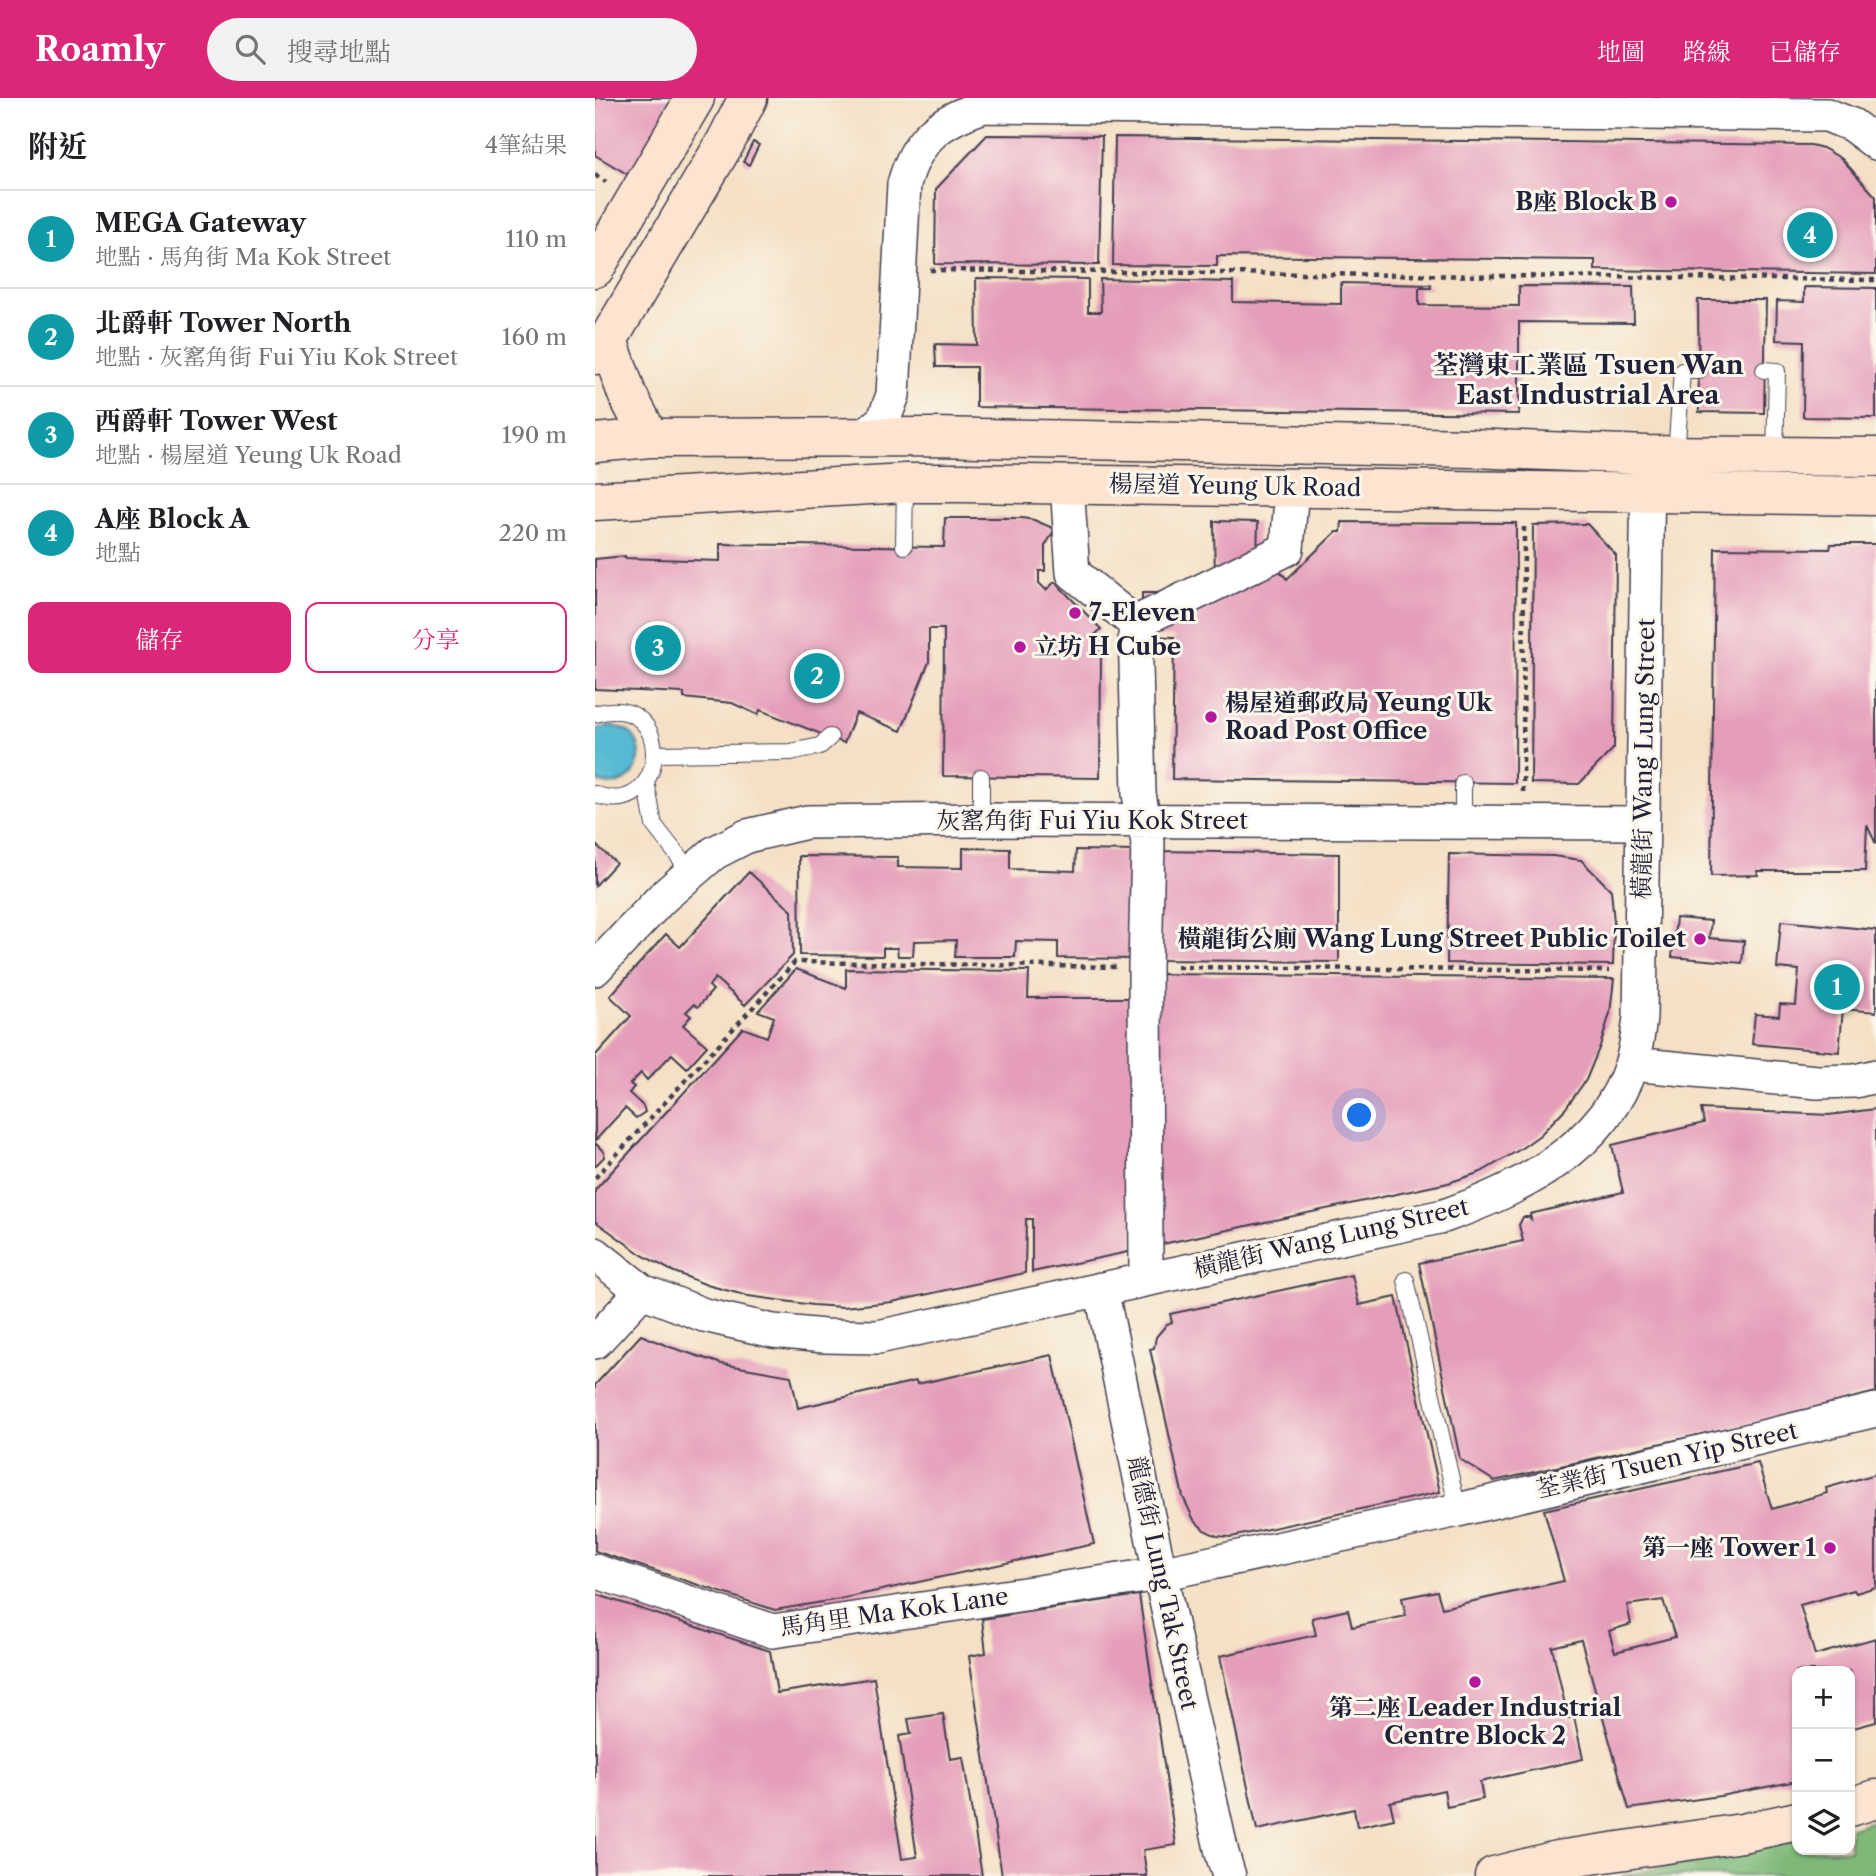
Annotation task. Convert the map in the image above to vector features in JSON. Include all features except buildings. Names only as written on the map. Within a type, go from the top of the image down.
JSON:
[{"type":"main road","points":[[595,268],[695,98]]},
{"type":"main road","points":[[650,438],[602,348],[725,143],[748,98]]},
{"type":"main road","name":"楊屋道 Yeung Uk Road","points":[[595,443],[650,438],[962,438],[1662,455],[1876,457]]},
{"type":"main road","name":"楊屋道 Yeung Uk Road","points":[[595,501],[905,483],[1876,496]]},
{"type":"main road","points":[[1855,1805],[1876,1798]]},
{"type":"main road","points":[[1494,1876],[1556,1860],[1742,1833],[1792,1822]]},
{"type":"street","points":[[862,438],[884,419],[893,395],[904,184],[908,169],[923,141],[936,129],[977,102],[1827,115],[1852,125],[1876,143]]},
{"type":"street","name":"橫龍街 Wang Lung Street","points":[[595,1254],[642,1291],[704,1315],[773,1331],[878,1337],[1432,1219],[1484,1202],[1529,1180],[1573,1148],[1606,1114],[1623,1085],[1632,1064],[1640,1018],[1647,493],[1662,455]]},
{"type":"street","points":[[1067,484],[1073,573],[1135,623],[1139,794],[1148,843],[1145,967],[1146,1279]]},
{"type":"street","points":[[1135,623],[1287,549],[1292,487]]},
{"type":"street","name":"灰窰角街 Fui Yiu Kok Street","points":[[595,969],[662,898],[714,853],[747,836],[797,824],[981,820],[1643,823]]},
{"type":"street","points":[[1632,1064],[1817,1082],[1876,1076]]},
{"type":"street","name":"龍德街 Lung Tak Street","points":[[1101,1289],[1160,1574],[1221,1853],[1229,1876]]},
{"type":"street","points":[[595,1342],[642,1291]]},
{"type":"street","name":"荃業街 Tsuen Yip Street","points":[[1160,1574],[1458,1510],[1876,1410]]},
{"type":"street","name":"馬角里 Ma Kok Lane","points":[[595,1571],[773,1631],[1160,1574]]},
{"type":"lane","points":[[1764,370],[1777,371],[1775,457]]},
{"type":"lane","points":[[1662,455],[1682,371],[1699,371]]},
{"type":"lane","points":[[904,545],[905,483]]},
{"type":"lane","points":[[595,714],[624,712],[636,718],[653,740],[656,754],[653,769],[646,781],[626,795],[614,798],[595,794]]},
{"type":"lane","points":[[656,754],[791,752],[820,746],[830,737]]},
{"type":"lane","points":[[981,777],[981,820]]},
{"type":"lane","points":[[646,781],[654,825],[689,872]]},
{"type":"lane","points":[[1463,783],[1463,822]]},
{"type":"lane","points":[[1406,1280],[1458,1510]]},
{"type":"path","points":[[926,270],[1876,280]]},
{"type":"path","points":[[1523,799],[1524,513]]},
{"type":"path","points":[[595,1178],[795,962],[1621,971]]},
{"type":"green space","points":[[1876,1820],[1876,1873],[1868,1876],[1621,1876],[1792,1842],[1792,1855],[1855,1855],[1855,1826]]},
{"type":"water","points":[[608,726],[625,730],[635,739],[639,750],[633,774],[623,782],[610,784],[595,780],[595,730]]},
{"type":"place","name":"B座 Block B","points":[[1671,202]]},
{"type":"place","name":"A座 Block A","points":[[1810,235]]},
{"type":"place","name":"7-Eleven","points":[[1075,613]]},
{"type":"place","name":"立坊 H Cube","points":[[1020,647]]},
{"type":"place","name":"西爵軒 Tower West","points":[[658,648]]},
{"type":"place","name":"北爵軒 Tower North","points":[[817,676]]},
{"type":"place","name":"楊屋道郵政局 Yeung Uk Road Post Office","points":[[1211,717]]},
{"type":"place","name":"橫龍街公廁 Wang Lung Street Public Toilet","points":[[1700,939]]},
{"type":"place","name":"MEGA Gateway","points":[[1837,987]]},
{"type":"place","name":"第一座 Tower 1","points":[[1830,1548]]},
{"type":"place","name":"第二座 Leader Industrial Centre Block 2","points":[[1475,1682]]},
{"type":"district","name":"荃灣東工業區 Tsuen Wan East Industrial Area","points":[[1588,380]]}]
